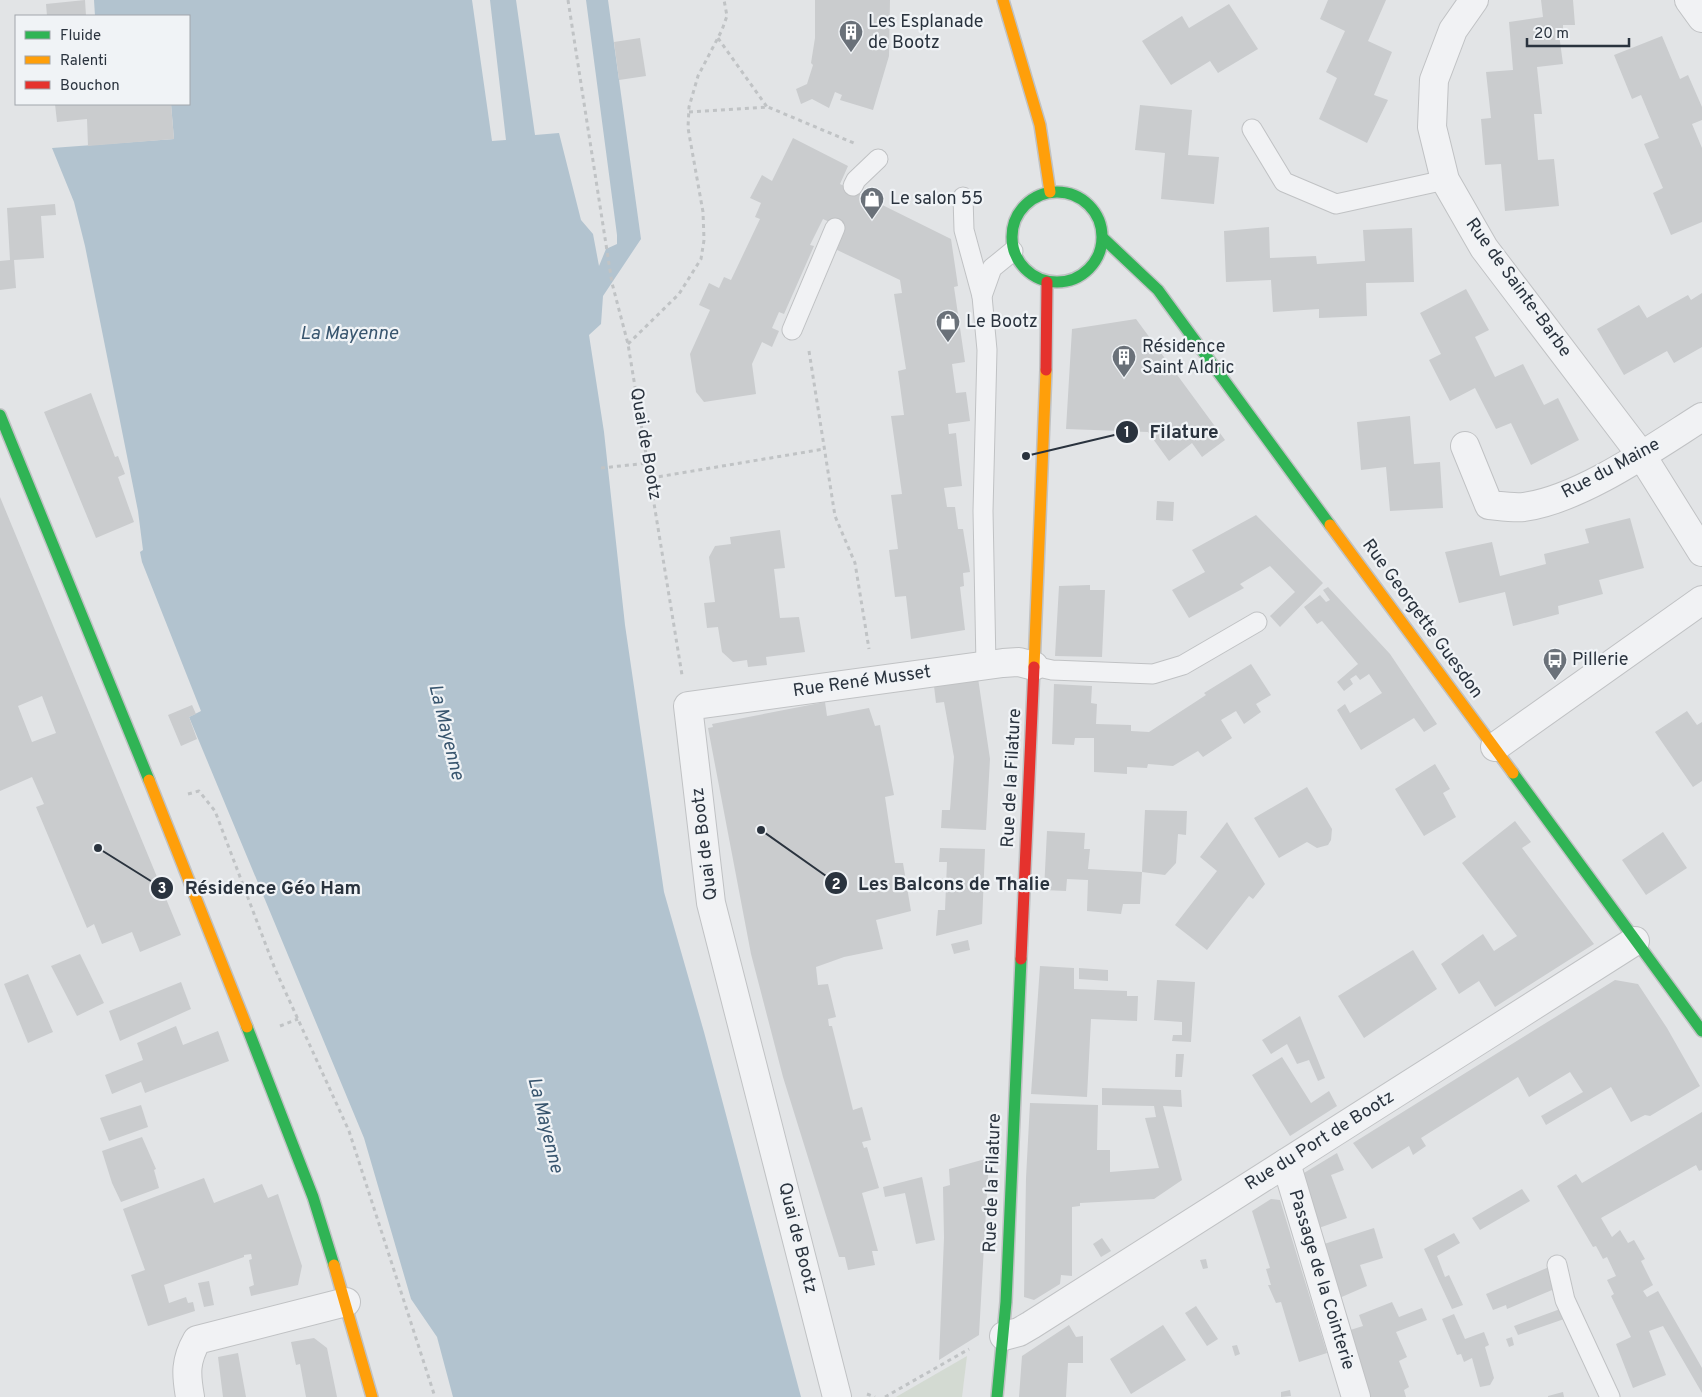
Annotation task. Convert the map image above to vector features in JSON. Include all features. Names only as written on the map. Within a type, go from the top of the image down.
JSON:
[{"type":"street","points":[[1002,0],[1040,125],[1050,192]]},
{"type":"street","name":"Rue de Sainte-Barbe","points":[[1474,0],[1453,30],[1434,80],[1432,127],[1445,180],[1484,248],[1642,456],[1702,552]]},
{"type":"street","points":[[1689,0],[1702,18]]},
{"type":"street","points":[[1050,192],[1066,192],[1080,198],[1092,208],[1100,223],[1103,238],[1100,252],[1094,264],[1085,273],[1073,280],[1060,283],[1047,282],[1032,276],[1020,265],[1013,251],[1011,236],[1014,220],[1022,207],[1035,197],[1050,192]]},
{"type":"street","name":"Rue Georgette Guesdon","points":[[1103,238],[1158,290],[1702,1031]]},
{"type":"street","name":"Rue de la Filature","points":[[1004,1336],[1048,333],[1047,282]]},
{"type":"street","points":[[0,414],[162,813],[313,1197],[346,1302],[372,1397]]},
{"type":"street","name":"Rue du Maine","points":[[1465,446],[1489,505],[1523,507],[1564,497],[1642,456],[1702,417]]},
{"type":"street","points":[[1495,747],[1702,600]]},
{"type":"street","name":"Rue René Musset","points":[[688,706],[986,665],[1019,662],[1034,666]]},
{"type":"street","name":"Quai de Bootz","points":[[688,706],[711,903],[837,1397]]},
{"type":"street","name":"Rue du Port de Bootz","points":[[1004,1336],[1019,1332],[1031,1325],[1635,941]]},
{"type":"street","name":"Passage de la Cointerie","points":[[1286,1163],[1356,1397]]},
{"type":"street","points":[[190,1397],[187,1380],[188,1355],[197,1340],[346,1302]]},
{"type":"street","points":[[997,1397],[1004,1336]]},
{"type":"lane","points":[[1252,129],[1284,182],[1336,204],[1445,180]]},
{"type":"lane","points":[[853,186],[856,180],[878,159]]},
{"type":"lane","points":[[963,197],[964,230],[982,296],[987,350],[983,510],[986,665]]},
{"type":"lane","points":[[792,330],[835,228]]},
{"type":"lane","points":[[982,296],[992,268],[1013,251]]},
{"type":"lane","points":[[1034,666],[1052,670],[1152,674],[1183,665],[1257,622]]},
{"type":"lane","points":[[1557,1265],[1565,1300],[1610,1397]]},
{"type":"path","name":"Quai de Bootz","points":[[568,0],[606,249],[612,283],[628,344],[688,706]]},
{"type":"path","points":[[628,344],[679,294],[701,260],[704,240],[703,212],[688,128],[689,112],[698,76],[727,16],[724,0]]},
{"type":"path","points":[[718,38],[768,107]]},
{"type":"path","points":[[689,112],[768,107],[861,146]]},
{"type":"path","points":[[792,330],[807,336],[835,516],[855,563],[868,649],[872,648]]},
{"type":"path","points":[[651,478],[824,449]]},
{"type":"path","points":[[601,468],[649,464]]},
{"type":"path","points":[[180,797],[199,790],[215,812],[275,969],[349,1131],[435,1397]]},
{"type":"path","points":[[885,1397],[985,1340],[1004,1336]]},
{"type":"shaded area","points":[[967,1356],[962,1397],[896,1397]]},
{"type":"water","name":"La Mayenne","points":[[94,0],[472,0],[492,141],[506,140],[490,0],[516,0],[535,135],[559,133],[581,220],[593,234],[599,266],[606,249],[617,244],[617,235],[586,0],[608,0],[641,239],[603,296],[601,324],[589,335],[604,432],[625,625],[664,892],[704,1032],[801,1397],[453,1397],[437,1337],[411,1299],[364,1138],[189,717],[201,711],[142,562],[140,552],[143,550],[138,511],[85,246],[74,202],[52,148],[174,139],[171,105],[190,105],[190,15],[95,15]]},
{"type":"building","points":[[85,0],[86,15],[47,15],[46,4]]},
{"type":"building","name":"Les Esplanade de Bootz","points":[[815,0],[890,0],[889,56],[873,110],[840,100],[842,95],[835,92],[829,108],[812,99],[801,104],[796,89],[807,84],[813,65],[811,63],[815,38]]},
{"type":"building","points":[[1328,0],[1386,0],[1368,41],[1392,52],[1374,95],[1388,100],[1367,143],[1319,119],[1337,78],[1326,72],[1345,31],[1320,19]]},
{"type":"building","points":[[1541,0],[1573,0],[1575,25],[1563,25],[1563,33],[1559,34],[1563,64],[1537,67],[1542,114],[1534,114],[1538,160],[1554,159],[1559,206],[1505,211],[1501,164],[1485,165],[1481,119],[1491,118],[1486,72],[1513,70],[1509,22],[1543,17]]},
{"type":"building","points":[[1229,4],[1258,49],[1218,73],[1210,61],[1171,85],[1142,41],[1182,16],[1189,28]]},
{"type":"building","points":[[1662,36],[1680,79],[1688,75],[1702,107],[1702,120],[1692,124],[1702,148],[1702,222],[1671,235],[1653,193],[1663,188],[1644,144],[1659,138],[1641,95],[1632,99],[1614,55]]},
{"type":"building","points":[[640,38],[646,76],[619,80],[614,42]]},
{"type":"building","points":[[55,105],[171,105],[174,139],[88,146],[87,119],[57,122]]},
{"type":"building","points":[[1140,105],[1192,110],[1188,155],[1219,157],[1214,204],[1161,199],[1165,153],[1135,150]]},
{"type":"building","points":[[793,138],[848,166],[840,184],[951,239],[958,286],[954,287],[965,362],[952,364],[956,393],[966,392],[970,421],[948,424],[949,434],[956,433],[962,486],[944,488],[947,507],[955,507],[958,529],[963,529],[970,572],[963,573],[964,586],[960,587],[965,630],[911,639],[906,596],[895,597],[889,550],[898,549],[891,495],[902,494],[891,416],[904,415],[898,371],[906,369],[894,294],[902,293],[900,280],[835,249],[844,229],[823,219],[810,245],[814,246],[784,314],[779,312],[772,328],[779,331],[772,347],[762,342],[752,364],[756,394],[704,402],[696,392],[690,354],[710,310],[699,305],[709,283],[719,288],[724,277],[731,280],[760,219],[755,217],[761,203],[750,198],[762,175],[772,181]]},
{"type":"building","points":[[55,204],[56,215],[41,216],[44,258],[14,260],[16,288],[0,290],[0,261],[10,260],[7,208]]},
{"type":"building","points":[[1269,227],[1270,258],[1316,256],[1317,264],[1365,261],[1363,230],[1412,228],[1414,282],[1366,283],[1367,316],[1319,318],[1319,309],[1273,312],[1271,280],[1226,282],[1224,231]]},
{"type":"building","points":[[1466,289],[1489,330],[1475,337],[1495,377],[1523,364],[1544,405],[1558,398],[1579,440],[1531,465],[1511,423],[1496,429],[1475,388],[1450,401],[1429,360],[1441,354],[1420,313]]},
{"type":"building","points":[[1702,293],[1702,347],[1674,363],[1667,351],[1624,375],[1597,329],[1639,305],[1647,318],[1688,295],[1691,300]]},
{"type":"building","name":"Résidence Saint Aldric","points":[[1136,319],[1225,440],[1202,457],[1192,443],[1169,461],[1148,432],[1066,429],[1072,329]]},
{"type":"building","points":[[91,393],[115,457],[118,456],[125,474],[118,477],[134,522],[96,538],[44,412]]},
{"type":"building","points":[[1410,416],[1414,464],[1440,462],[1443,508],[1390,511],[1386,467],[1361,470],[1357,422]]},
{"type":"building","points":[[0,497],[181,935],[140,952],[132,932],[102,944],[94,924],[87,928],[36,807],[44,804],[32,777],[0,791]],"holes":[[[42,696],[56,733],[32,742],[18,706]]]},
{"type":"building","points":[[1157,501],[1174,502],[1173,521],[1156,520]]},
{"type":"building","points":[[1256,515],[1323,583],[1280,627],[1270,616],[1295,592],[1270,566],[1240,584],[1244,588],[1189,618],[1172,590],[1205,572],[1192,550]]},
{"type":"building","points":[[1630,518],[1644,568],[1599,580],[1603,594],[1558,606],[1559,614],[1513,626],[1505,592],[1459,603],[1445,552],[1492,542],[1500,576],[1546,564],[1544,554],[1589,543],[1585,529]]},
{"type":"building","points":[[780,530],[785,568],[774,569],[780,618],[799,617],[805,652],[766,657],[767,665],[748,667],[747,660],[733,662],[722,652],[718,627],[707,628],[704,603],[715,602],[709,557],[715,546],[731,544],[730,537]]},
{"type":"building","points":[[1090,585],[1090,590],[1105,590],[1102,657],[1055,656],[1059,586]]},
{"type":"building","points":[[1328,587],[1390,654],[1437,724],[1424,732],[1414,718],[1361,750],[1337,710],[1345,704],[1350,713],[1382,693],[1369,674],[1360,680],[1356,675],[1350,679],[1353,684],[1344,691],[1337,682],[1358,664],[1322,621],[1317,624],[1304,607],[1320,595],[1326,602],[1330,600],[1323,590]]},
{"type":"building","points":[[1251,664],[1271,695],[1256,704],[1261,712],[1244,724],[1236,711],[1221,720],[1232,738],[1203,757],[1198,751],[1173,766],[1148,764],[1147,768],[1127,767],[1127,774],[1094,772],[1094,738],[1075,738],[1074,745],[1052,744],[1054,684],[1092,686],[1091,703],[1097,704],[1096,724],[1131,725],[1131,731],[1149,732],[1206,695],[1204,693]]},
{"type":"building","points":[[978,678],[990,759],[986,830],[941,828],[942,810],[950,810],[954,757],[944,702],[936,703],[934,686]]},
{"type":"building","points":[[825,702],[827,716],[869,708],[875,726],[880,725],[894,795],[885,797],[895,863],[903,863],[911,911],[876,920],[883,949],[844,957],[816,967],[818,985],[828,984],[836,1017],[828,1019],[829,1026],[832,1026],[853,1110],[862,1107],[871,1140],[862,1142],[864,1148],[867,1147],[879,1188],[862,1193],[878,1251],[872,1251],[875,1265],[848,1270],[845,1257],[839,1257],[783,1077],[751,954],[708,728],[713,727],[712,724]]},
{"type":"building","points":[[192,705],[196,714],[189,717],[197,739],[181,746],[168,715]]},
{"type":"building","points":[[1687,711],[1697,725],[1702,722],[1702,781],[1693,787],[1655,732]]},
{"type":"building","points":[[1435,764],[1450,789],[1443,793],[1456,817],[1424,836],[1395,789]]},
{"type":"building","points":[[1307,787],[1332,829],[1331,840],[1328,845],[1317,848],[1307,842],[1279,858],[1254,818]]},
{"type":"building","points":[[1145,810],[1187,811],[1186,835],[1178,834],[1176,863],[1165,875],[1142,872]]},
{"type":"building","points":[[1515,821],[1531,842],[1522,848],[1594,944],[1495,1007],[1479,981],[1459,994],[1441,964],[1483,934],[1494,951],[1517,936],[1462,863]]},
{"type":"building","points":[[1227,822],[1265,884],[1253,899],[1249,896],[1207,950],[1175,925],[1217,871],[1200,857]]},
{"type":"building","points":[[1047,831],[1085,833],[1084,849],[1090,849],[1088,869],[1142,872],[1140,904],[1123,904],[1121,914],[1087,911],[1088,880],[1067,879],[1066,891],[1044,890]]},
{"type":"building","points":[[1663,832],[1687,868],[1646,895],[1622,860]]},
{"type":"building","points":[[940,848],[985,849],[982,924],[936,936],[938,910],[945,910],[947,862],[939,862]]},
{"type":"building","points":[[968,940],[970,950],[954,954],[951,944]]},
{"type":"building","points":[[1413,950],[1437,989],[1364,1038],[1338,996]]},
{"type":"building","points":[[80,954],[104,1003],[77,1016],[51,966]]},
{"type":"building","points":[[1040,966],[1074,968],[1074,989],[1127,991],[1127,996],[1138,996],[1137,1021],[1091,1019],[1087,1097],[1031,1094]]},
{"type":"building","points":[[1079,968],[1108,970],[1108,981],[1079,979]]},
{"type":"building","points":[[28,974],[53,1032],[28,1043],[4,984]]},
{"type":"building","points":[[1157,980],[1195,982],[1191,1042],[1172,1041],[1173,1035],[1182,1035],[1182,1022],[1154,1020]]},
{"type":"building","points":[[1615,980],[1638,984],[1667,1028],[1700,1086],[1650,1116],[1645,1115],[1631,1122],[1611,1087],[1546,1125],[1541,1116],[1583,1092],[1570,1072],[1529,1097],[1518,1077],[1421,1138],[1426,1146],[1413,1155],[1409,1146],[1372,1169],[1353,1143]]},
{"type":"building","points":[[181,982],[191,1009],[120,1041],[109,1011]]},
{"type":"building","points":[[1300,1016],[1325,1078],[1318,1081],[1309,1060],[1297,1064],[1287,1044],[1271,1054],[1262,1040]]},
{"type":"building","points":[[176,1026],[183,1045],[218,1031],[229,1061],[145,1093],[141,1082],[112,1094],[105,1075],[143,1060],[137,1043]]},
{"type":"building","points":[[1176,1054],[1184,1054],[1182,1077],[1175,1077]]},
{"type":"building","points":[[1282,1057],[1311,1103],[1329,1091],[1337,1106],[1290,1136],[1252,1075]]},
{"type":"building","points":[[1102,1088],[1181,1090],[1182,1107],[1163,1106],[1182,1180],[1154,1199],[1080,1203],[1080,1206],[1072,1207],[1072,1276],[1061,1275],[1060,1284],[1034,1300],[1024,1297],[1026,1178],[1030,1103],[1098,1105],[1097,1150],[1110,1150],[1110,1172],[1159,1168],[1145,1118],[1156,1117],[1154,1106],[1102,1105]]},
{"type":"building","points":[[141,1105],[148,1127],[109,1141],[100,1118]]},
{"type":"building","points":[[1702,1112],[1702,1170],[1699,1171],[1696,1165],[1601,1218],[1612,1237],[1620,1230],[1628,1243],[1634,1240],[1645,1259],[1641,1261],[1653,1285],[1643,1291],[1647,1297],[1658,1291],[1702,1368],[1702,1393],[1663,1326],[1649,1331],[1666,1375],[1633,1388],[1616,1344],[1631,1337],[1611,1296],[1614,1294],[1607,1280],[1616,1276],[1607,1257],[1603,1259],[1596,1246],[1593,1247],[1557,1186],[1576,1174],[1582,1183]]},
{"type":"building","points":[[142,1137],[156,1169],[154,1170],[159,1188],[121,1202],[112,1183],[102,1151]]},
{"type":"building","points":[[1337,1153],[1344,1170],[1331,1175],[1347,1218],[1316,1229],[1299,1176]]},
{"type":"building","points":[[989,1158],[979,1335],[939,1360],[944,1238],[943,1187],[950,1185],[949,1169]]},
{"type":"building","points":[[922,1177],[935,1240],[916,1244],[905,1193],[885,1197],[883,1187]]},
{"type":"building","points":[[204,1178],[214,1203],[262,1184],[268,1198],[278,1194],[302,1266],[298,1285],[251,1296],[249,1287],[254,1285],[249,1260],[252,1259],[251,1254],[244,1255],[244,1257],[164,1285],[169,1303],[186,1297],[188,1303],[193,1302],[195,1311],[148,1326],[131,1275],[145,1270],[123,1209]]},
{"type":"building","points":[[1522,1189],[1530,1201],[1480,1230],[1472,1218]]},
{"type":"building","points":[[1271,1199],[1280,1200],[1327,1353],[1299,1362],[1281,1302],[1276,1303],[1268,1285],[1271,1285],[1266,1269],[1270,1268],[1252,1211]]},
{"type":"building","points":[[1374,1228],[1383,1258],[1360,1265],[1367,1286],[1337,1299],[1321,1245]]},
{"type":"building","points":[[1454,1233],[1460,1243],[1437,1256],[1445,1277],[1449,1275],[1463,1305],[1452,1309],[1424,1249]]},
{"type":"building","points":[[1102,1238],[1111,1251],[1101,1257],[1093,1244]]},
{"type":"building","points":[[1206,1259],[1208,1268],[1203,1269],[1200,1260]]},
{"type":"building","points":[[1549,1267],[1557,1288],[1507,1309],[1506,1305],[1493,1310],[1486,1294]]},
{"type":"building","points":[[209,1281],[214,1305],[204,1307],[198,1283]]},
{"type":"building","points":[[1392,1302],[1399,1317],[1422,1308],[1427,1320],[1396,1332],[1407,1357],[1399,1361],[1409,1387],[1404,1390],[1406,1397],[1368,1397],[1347,1331],[1363,1326],[1359,1315]]},
{"type":"building","points":[[1196,1306],[1218,1339],[1207,1346],[1185,1313]]},
{"type":"building","points":[[1563,1308],[1567,1318],[1518,1335],[1514,1326]]},
{"type":"building","points":[[1454,1314],[1465,1339],[1484,1332],[1489,1345],[1485,1347],[1494,1378],[1490,1385],[1480,1387],[1472,1358],[1464,1362],[1461,1354],[1457,1355],[1442,1319]]},
{"type":"building","points":[[1069,1325],[1076,1337],[1083,1336],[1083,1363],[1068,1363],[1066,1397],[1019,1397],[1022,1356]]},
{"type":"building","points":[[1163,1325],[1186,1360],[1131,1394],[1110,1359]]},
{"type":"building","points":[[1512,1337],[1514,1345],[1509,1347],[1506,1339]]},
{"type":"building","points":[[314,1338],[327,1348],[337,1397],[306,1397],[300,1364],[296,1365],[291,1342]]},
{"type":"building","points":[[1237,1345],[1240,1354],[1235,1356],[1232,1346]]},
{"type":"building","points":[[238,1353],[246,1397],[223,1397],[218,1357]]},
{"type":"building","points":[[1290,1390],[1291,1396],[1281,1397],[1281,1392]]},
{"type":"building","points":[[1563,1392],[1564,1397],[1548,1397],[1548,1396]]},
{"type":"traffic: fast","points":[[1048,192],[1066,192],[1082,199],[1095,212],[1102,228],[1102,237],[1102,246],[1095,262],[1082,275],[1066,282],[1048,282],[1032,275],[1019,262],[1012,246],[1012,228],[1019,212],[1032,199],[1048,192]]},
{"type":"traffic: fast","points":[[1103,238],[1158,290],[1330,525]]},
{"type":"traffic: fast","points":[[0,415],[149,780]]},
{"type":"traffic: fast","points":[[1513,773],[1702,1031]]},
{"type":"traffic: fast","points":[[997,1397],[1006,1302],[1021,959]]},
{"type":"traffic: fast","points":[[247,1027],[313,1197],[334,1265]]},
{"type":"traffic: slow","points":[[1003,0],[1040,125],[1050,192]]},
{"type":"traffic: slow","points":[[1034,667],[1046,370]]},
{"type":"traffic: slow","points":[[1330,525],[1513,773]]},
{"type":"traffic: slow","points":[[149,780],[247,1027]]},
{"type":"traffic: slow","points":[[334,1265],[372,1397]]},
{"type":"traffic: jam","points":[[1046,370],[1047,282]]},
{"type":"traffic: jam","points":[[1021,959],[1034,667]]},
{"type":"place","name":"Les Esplanade de Bootz","points":[[851,53]]},
{"type":"place","name":"Le salon 55","points":[[872,220]]},
{"type":"place","name":"Le Bootz","points":[[948,343]]},
{"type":"place","name":"Résidence Saint Aldric","points":[[1124,378]]},
{"type":"place","name":"Filature","points":[[1026,456]]},
{"type":"place","name":"Pillerie","points":[[1555,681]]},
{"type":"place","name":"Les Balcons de Thalie","points":[[761,830]]},
{"type":"place","name":"Résidence Géo Ham","points":[[98,848]]}]
